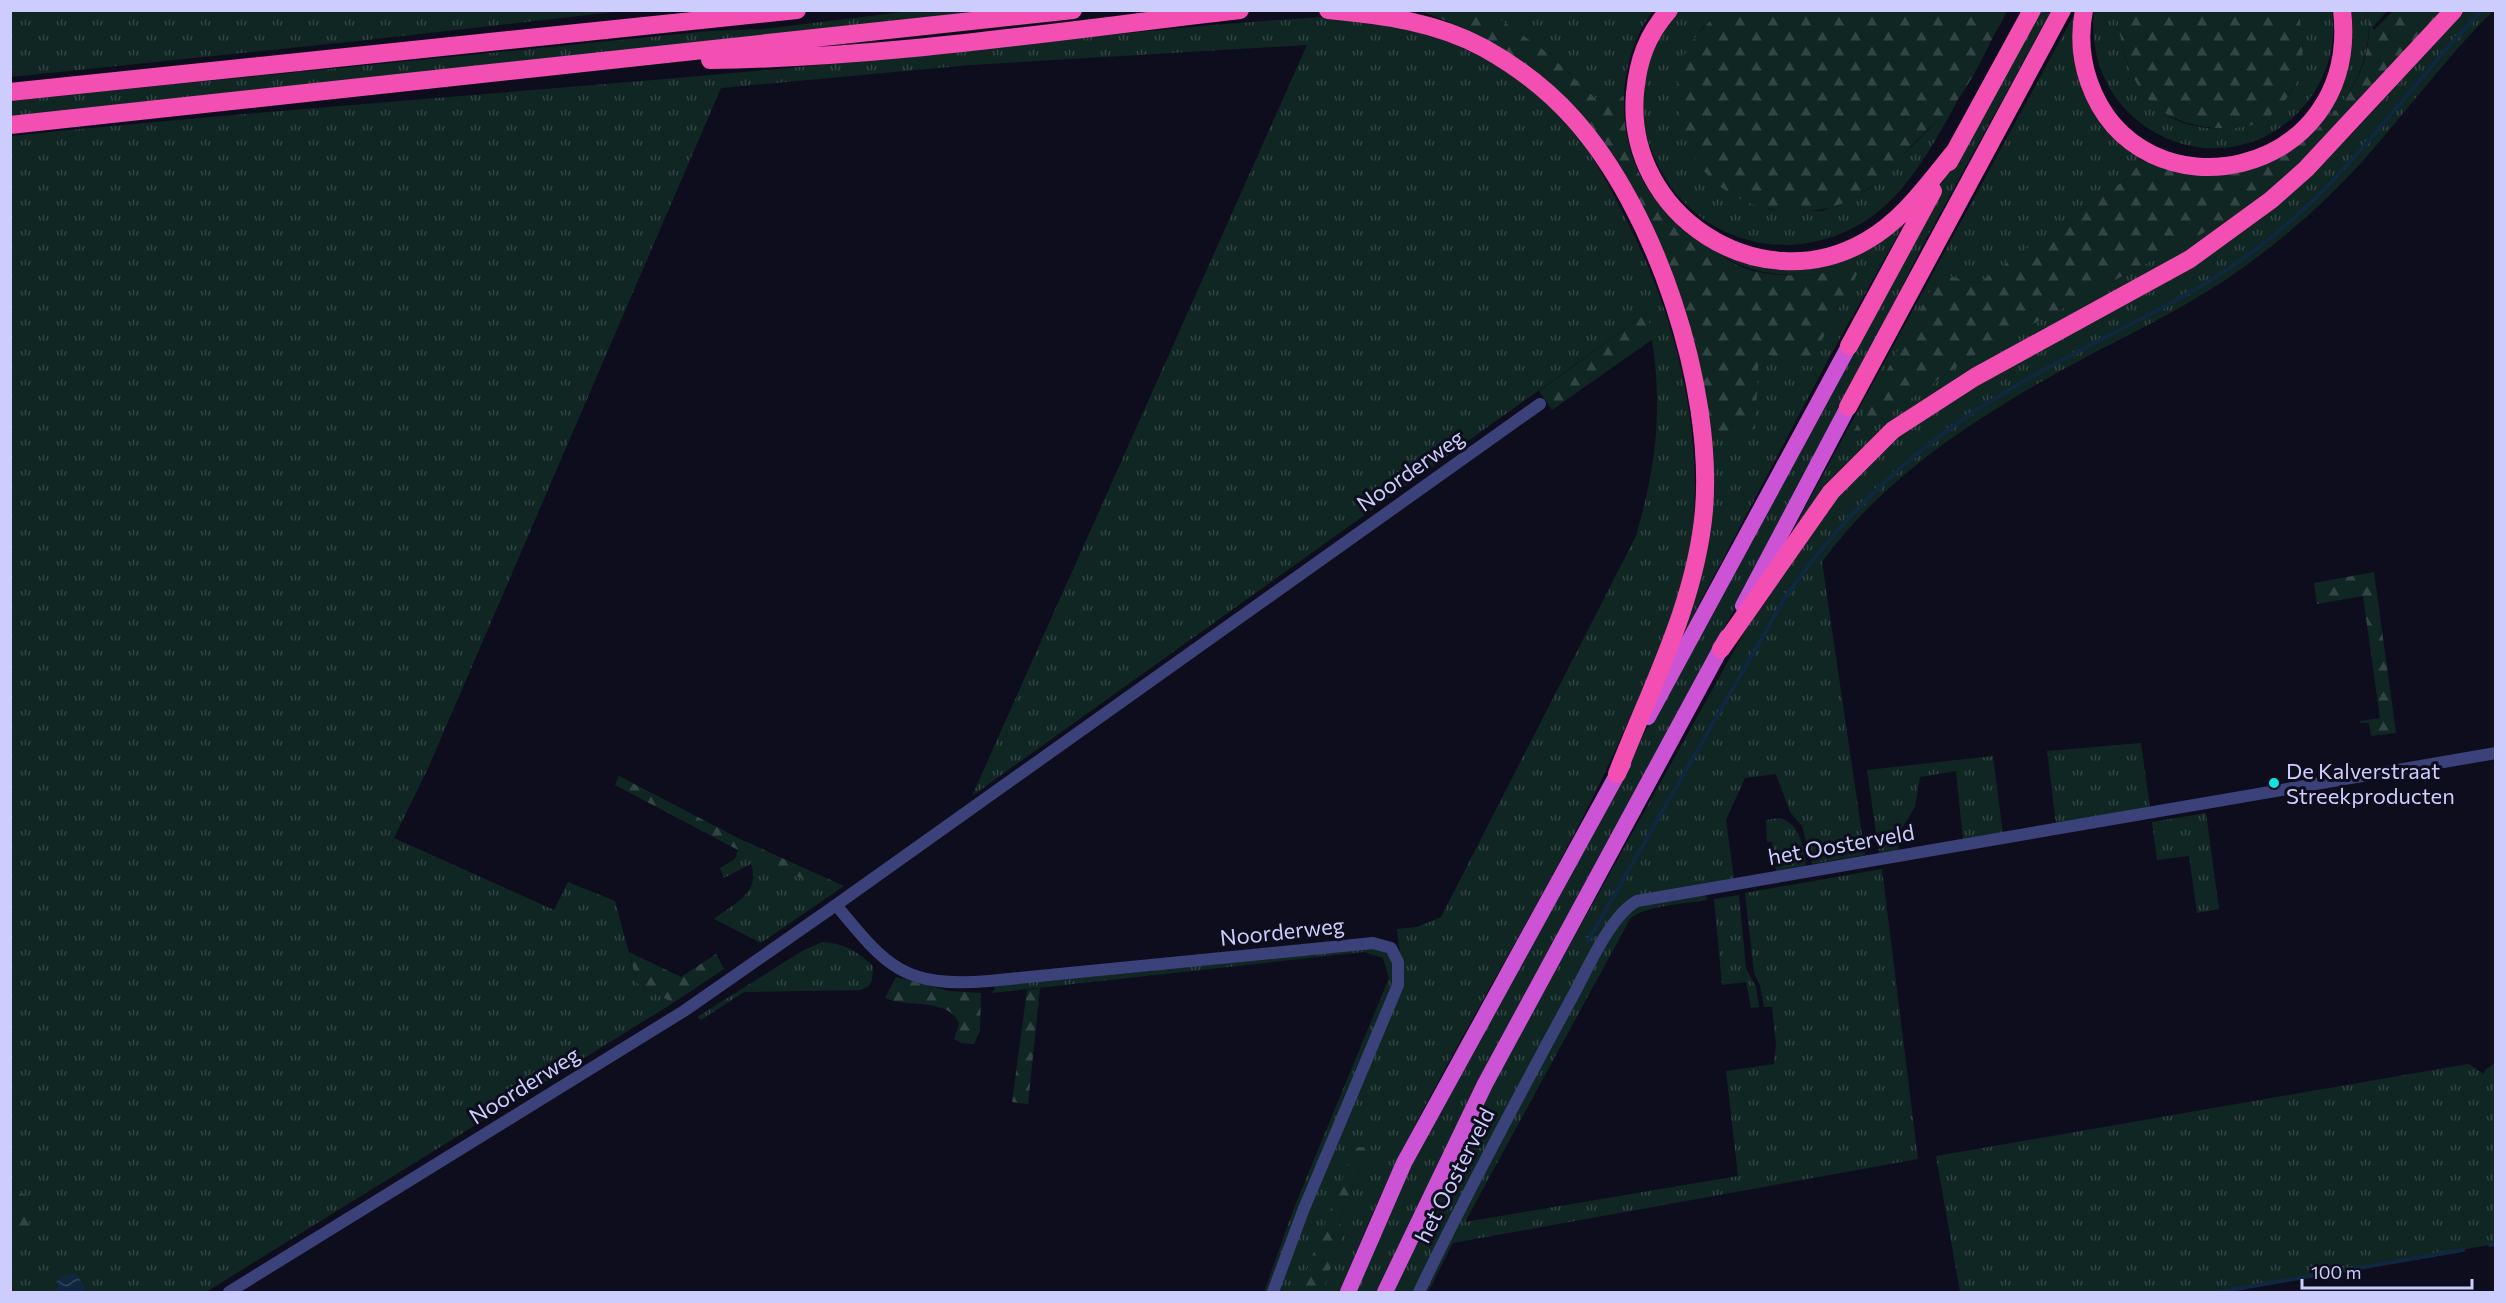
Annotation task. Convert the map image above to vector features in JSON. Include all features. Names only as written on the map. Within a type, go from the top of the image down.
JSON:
[{"type":"highway","points":[[10,92],[797,10]]},
{"type":"highway","points":[[10,125],[1073,10]]},
{"type":"highway","points":[[602,62],[770,60],[876,51],[1240,10]]},
{"type":"highway","points":[[1328,10],[1404,18],[1442,30],[1483,47],[1537,82],[1574,118],[1603,157],[1642,227],[1662,274],[1691,365],[1701,416],[1706,466],[1704,510],[1699,549],[1684,607],[1617,774]]},
{"type":"highway","points":[[1669,10],[1647,41],[1636,76],[1634,110],[1638,141],[1662,193],[1679,214],[1703,235],[1732,250],[1762,259],[1787,261],[1817,258],[1865,242],[1887,227],[1908,208],[1955,151]]},
{"type":"highway","points":[[1348,1293],[1404,1162],[2032,10]]},
{"type":"highway","points":[[1385,1293],[1485,1084],[1721,649],[1848,407],[2062,10]]},
{"type":"highway","points":[[2084,10],[2081,50],[2093,94],[2108,117],[2123,134],[2153,153],[2189,165],[2217,167],[2247,163],[2271,154],[2294,140],[2313,122],[2326,103],[2337,80],[2344,49],[2342,10]]},
{"type":"highway","points":[[1721,649],[1831,492],[1893,430],[1975,377],[2190,259],[2224,236],[2306,169],[2454,10]]},
{"type":"street","name":"Noorderweg","points":[[229,1293],[684,1011],[1540,404]]},
{"type":"street","name":"het Oosterveld","points":[[1419,1293],[1493,1143],[1587,971],[1621,914],[1637,901],[2496,753]]},
{"type":"street","name":"Noorderweg","points":[[836,905],[883,959],[906,973],[936,982],[1000,980],[1372,943],[1391,948],[1398,962],[1398,985],[1307,1200],[1273,1293]]},
{"type":"green space","points":[[11,10],[624,11],[11,77]]},
{"type":"green space","points":[[1487,10],[1549,54],[1597,100],[1624,96],[1628,142],[1644,182],[1670,216],[1718,253],[1743,268],[1771,274],[1810,275],[1862,265],[1808,366],[1759,352],[1755,429],[1709,433],[1647,219],[1626,176],[1605,143],[1553,87],[1523,63],[1456,25],[1420,11]]},
{"type":"green space","points":[[911,11],[992,11],[11,119],[10,101],[709,31],[764,29]]},
{"type":"green space","points":[[1487,11],[1653,11],[1632,51],[1626,74],[1624,96],[1597,100],[1549,54]]},
{"type":"green space","points":[[1674,11],[1721,11],[1702,28],[1683,58],[1678,75],[1678,110],[1689,144],[1728,192],[1772,210],[1822,211],[1869,189],[1958,100],[1927,155],[1901,189],[1871,217],[1853,228],[1822,240],[1790,245],[1760,243],[1731,234],[1704,220],[1681,199],[1662,174],[1649,143],[1643,117],[1642,80],[1653,47]]},
{"type":"green space","points":[[1721,11],[2007,11],[1956,103],[1868,189],[1846,202],[1826,208],[1783,211],[1762,207],[1723,189],[1694,157],[1680,118],[1677,82],[1684,56],[1691,43]]},
{"type":"green space","points":[[2035,11],[2051,11],[1925,241],[1791,506],[1584,884],[1380,1292],[1352,1292],[1407,1171]]},
{"type":"green space","points":[[2076,11],[2080,67],[2086,96],[2106,127],[2142,160],[2128,178],[1977,284],[1940,273],[1855,432],[1860,433],[1973,356],[2265,200],[2229,228],[1953,383],[1783,548]]},
{"type":"green space","points":[[2094,11],[2117,11],[2122,45],[2130,69],[2166,114],[2189,124],[2209,128],[2229,128],[2249,124],[2266,116],[2282,104],[2294,88],[2301,69],[2303,47],[2299,11],[2332,11],[2332,47],[2326,70],[2315,91],[2308,101],[2276,130],[2240,145],[2203,148],[2167,138],[2136,119],[2111,90],[2096,54]]},
{"type":"green space","points":[[2117,11],[2299,11],[2303,55],[2299,77],[2287,98],[2276,111],[2252,125],[2238,128],[2208,127],[2178,120],[2155,106],[2139,87],[2123,49]]},
{"type":"green space","points":[[2347,11],[2367,11],[2369,28],[2363,63],[2347,96],[2336,111],[2310,134],[2330,105],[2342,76],[2348,46]]},
{"type":"green space","points":[[2367,11],[2387,11],[2373,27],[2374,30],[2393,11],[2446,11],[2265,200],[1973,356],[1860,433],[1854,431],[1940,273],[1977,284],[2128,178],[2142,160],[2186,173],[2213,175],[2242,170],[2271,160],[2299,143],[2324,122],[2346,98],[2361,70],[2368,41]]},
{"type":"green space","points":[[2465,11],[2493,11],[2458,48],[2360,164],[2295,227],[2213,288],[2051,376],[1978,420],[1910,470],[1878,498],[1849,529],[1822,562],[1865,855],[1812,864],[1802,826],[1790,812],[1776,774],[1745,778],[1726,820],[1734,879],[1626,904],[1415,1292],[1391,1292],[1482,1102],[1749,624],[1838,495],[1896,438],[1922,418],[2279,203],[2350,136]]},
{"type":"green space","points":[[1361,15],[1416,30],[1469,51],[1494,64],[1540,96],[1561,116],[1583,143],[1601,172],[1650,270],[1676,347],[1691,428],[1694,509],[1691,550],[1686,575],[1680,600],[1662,649],[1586,811],[1402,1151],[1341,1292],[1322,1292],[1344,1231],[1339,1222],[1367,1152],[1313,1257],[1298,1292],[1277,1292],[1403,977],[1397,929],[1417,927],[1441,917],[1636,536],[1650,479],[1657,425],[1656,371],[1647,313],[972,796],[1307,45],[970,65],[721,88],[429,766],[394,838],[554,910],[568,882],[615,901],[637,983],[673,1003],[206,1292],[11,1292],[10,1276],[36,1198],[10,1191],[11,136],[898,58],[1228,24]]},
{"type":"green space","points":[[1909,215],[1828,360],[1697,608],[1674,659],[1709,433],[1759,351],[1775,355],[1861,266],[1801,275],[1762,272],[1725,258],[1708,246],[1788,264]]},
{"type":"green space","points":[[1647,313],[1653,339],[1552,410],[1539,391]]},
{"type":"green space","points":[[2374,572],[2396,733],[2371,736],[2369,723],[2360,723],[2360,721],[2380,718],[2363,596],[2317,604],[2314,583]]},
{"type":"green space","points":[[2141,743],[2150,808],[2056,824],[2047,751]]},
{"type":"green space","points":[[1993,756],[2003,834],[1963,840],[1956,771],[1920,777],[1915,807],[1901,830],[1898,850],[1879,853],[1867,770]]},
{"type":"green space","points":[[619,776],[740,839],[844,886],[834,893],[738,850],[615,785]]},
{"type":"green space","points":[[2206,813],[2219,909],[2197,913],[2189,856],[2157,860],[2152,822]]},
{"type":"green space","points":[[1780,818],[1787,821],[1797,831],[1806,865],[1776,871],[1772,842],[1767,842],[1766,820]]},
{"type":"green space","points":[[738,850],[834,893],[761,943],[714,919],[744,896],[752,883],[751,864],[724,878],[720,868],[735,859]]},
{"type":"green space","points":[[1882,869],[1918,1159],[1453,1243],[1428,1292],[1422,1292],[1594,966],[1624,915],[1635,906],[1705,895],[1708,900],[1655,908],[1630,919],[1465,1222],[1738,1176],[1726,1071],[1774,1064],[1776,1044],[1772,1007],[1764,1007],[1760,985],[1754,973],[1745,893]]},
{"type":"green space","points":[[1739,895],[1746,968],[1756,987],[1759,1007],[1751,1008],[1746,982],[1722,985],[1714,899]]},
{"type":"green space","points":[[822,942],[837,944],[849,949],[873,966],[869,986],[861,990],[744,992],[701,1020],[697,1017],[802,951]]},
{"type":"green space","points":[[1377,948],[1390,956],[1396,979],[1270,1292],[1264,1292],[1294,1208],[1389,978],[1383,958],[1364,952],[992,993],[997,984]]},
{"type":"green space","points":[[629,952],[681,977],[716,954],[724,969],[673,1003],[637,983]]},
{"type":"green space","points":[[896,977],[949,991],[981,993],[980,1031],[974,1044],[961,1043],[954,1039],[959,1024],[946,1010],[885,998]]},
{"type":"green space","points":[[1040,988],[1028,1104],[1012,1102],[1027,990]]},
{"type":"green space","points":[[2495,1063],[2495,1244],[2216,1292],[1960,1292],[1936,1156],[2462,1065],[2469,1064],[2484,1074],[2485,1070]]},
{"type":"green space","points":[[1364,1147],[1367,1152],[1339,1222],[1344,1231],[1322,1292],[1298,1292],[1354,1150]]},
{"type":"green space","points":[[10,1191],[37,1198],[11,1276]]},
{"type":"water","points":[[76,1274],[84,1286],[83,1291],[57,1292],[57,1282],[63,1276]]},
{"type":"waterway","points":[[1588,941],[1786,596],[1809,565],[1860,506],[1916,454],[1979,409],[2044,370],[2175,301],[2238,262],[2268,240],[2298,215],[2353,159],[2482,10]]},
{"type":"waterway","points":[[2490,1245],[2496,1244]]},
{"type":"waterway","points":[[2218,1292],[2463,1250]]},
{"type":"place","name":"De Kalverstraat Streekproducten","points":[[2274,783]]}]
